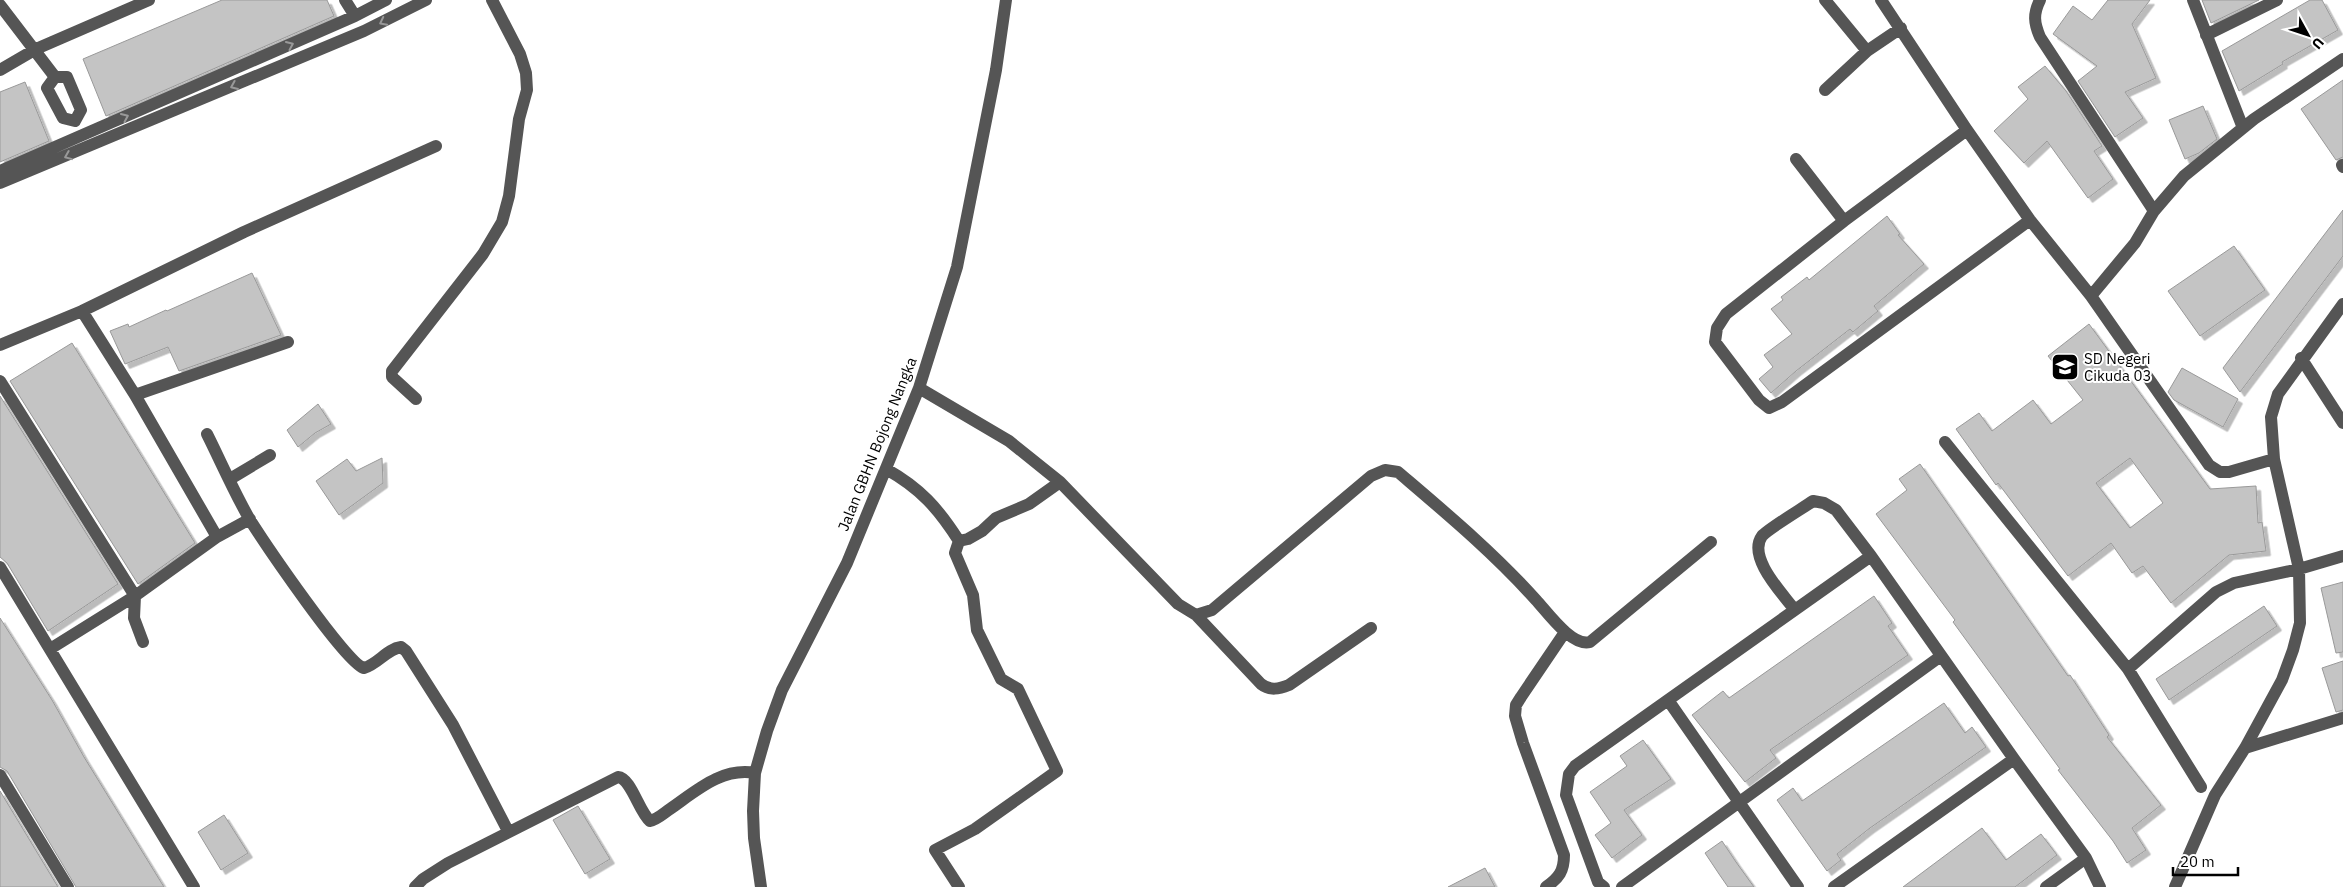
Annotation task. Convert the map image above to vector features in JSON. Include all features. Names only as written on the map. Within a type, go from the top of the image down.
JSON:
[{"type":"street","points":[[0,70],[36,49],[149,0]]},
{"type":"street","points":[[344,0],[355,16]]},
{"type":"street","points":[[0,183],[386,0]]},
{"type":"street","points":[[0,171],[84,142],[364,31],[426,0]]},
{"type":"street","points":[[416,399],[392,377],[392,371],[483,254],[502,222],[510,196],[520,119],[527,90],[526,73],[520,54],[492,0]]},
{"type":"street","name":"Jalan GBHN Bojong Nangka","points":[[761,887],[754,838],[755,773],[767,731],[782,690],[847,563],[919,388],[956,267],[996,70],[1006,0]]},
{"type":"street","points":[[1825,0],[1867,51]]},
{"type":"street","points":[[1880,0],[1901,28],[1967,130],[2030,220],[2091,296],[2209,465],[2220,472],[2229,472],[2274,459]]},
{"type":"street","points":[[2040,0],[2034,13],[2036,27],[2045,46],[2154,212]]},
{"type":"street","points":[[2193,0],[2243,128]]},
{"type":"street","points":[[2206,35],[2277,0]]},
{"type":"street","points":[[0,5],[36,49],[55,77]]},
{"type":"street","points":[[1824,90],[1867,51],[1901,28]]},
{"type":"street","points":[[2091,296],[2135,242],[2154,212],[2184,176],[2243,128],[2343,59]]},
{"type":"street","points":[[55,77],[47,88],[63,118],[75,121]]},
{"type":"street","points":[[55,77],[67,77],[76,96],[81,110],[75,121]]},
{"type":"street","points":[[75,121],[84,142]]},
{"type":"street","points":[[1967,130],[1844,221],[1726,314],[1717,328],[1714,342],[1759,400],[1769,408],[1782,402],[2030,220]]},
{"type":"street","points":[[0,345],[82,311],[244,232],[436,146]]},
{"type":"street","points":[[1796,159],[1844,221]]},
{"type":"street","points":[[2175,887],[2215,794],[2246,748],[2282,680],[2293,650],[2300,623],[2299,569],[2274,459],[2271,417],[2273,405],[2278,394],[2301,358],[2343,304]]},
{"type":"street","points":[[82,311],[135,395],[217,537]]},
{"type":"street","points":[[135,395],[288,342]]},
{"type":"street","points":[[2301,358],[2343,422]]},
{"type":"street","points":[[0,381],[135,596],[134,618],[143,642]]},
{"type":"street","points":[[919,388],[1009,441],[1060,482],[1178,604],[1196,615],[1261,684],[1267,688],[1274,689],[1289,685],[1371,628]]},
{"type":"street","points":[[207,434],[250,519],[331,636],[356,665],[364,668],[371,666],[396,648],[401,647],[406,651],[453,725],[508,831]]},
{"type":"street","points":[[1945,442],[2128,669],[2201,787]]},
{"type":"street","points":[[230,479],[270,455]]},
{"type":"street","points":[[886,469],[925,496],[942,513],[959,541],[955,553],[973,595],[977,630],[1001,679],[1018,689],[1057,771],[975,829],[935,850],[959,887]]},
{"type":"street","points":[[1196,615],[1212,610],[1371,476],[1384,470],[1398,472],[1476,539],[1518,580],[1565,632],[1583,644],[1590,642],[1711,542]]},
{"type":"street","points":[[959,541],[968,539],[982,531],[996,518],[1029,504],[1060,482]]},
{"type":"street","points":[[1794,609],[1761,563],[1757,549],[1762,536],[1813,501],[1819,502],[1836,510],[1871,556],[2086,858],[2100,887]]},
{"type":"street","points":[[50,649],[135,596],[217,537],[250,519]]},
{"type":"street","points":[[1604,887],[1598,882],[1566,794],[1569,774],[1575,766],[1871,556]]},
{"type":"street","points":[[2128,669],[2216,592],[2234,583],[2299,569],[2343,556]]},
{"type":"street","points":[[0,568],[194,887]]},
{"type":"street","points":[[1546,887],[1557,879],[1564,867],[1564,855],[1518,729],[1516,706],[1565,632]]},
{"type":"street","points":[[1622,887],[1941,656]]},
{"type":"street","points":[[1668,700],[1798,887]]},
{"type":"street","points":[[2246,748],[2343,718]]},
{"type":"street","points":[[1834,887],[2014,759]]},
{"type":"street","points":[[415,887],[433,872],[508,831],[618,777],[626,780],[643,813],[650,821],[703,786],[727,774],[737,771],[755,773]]},
{"type":"street","points":[[0,775],[68,887]]},
{"type":"street","points":[[2046,887],[2086,858]]},
{"type":"building","points":[[222,0],[327,0],[334,16],[106,116],[83,59]]},
{"type":"building","points":[[2108,0],[2150,0],[2132,24],[2156,78],[2125,92],[2143,118],[2115,137],[2078,81],[2097,66],[2053,34],[2073,6],[2092,20]]},
{"type":"building","points":[[2202,0],[2259,0],[2211,23]]},
{"type":"building","points":[[2310,0],[2322,0],[2338,30],[2282,62],[2283,64],[2239,91],[2222,51]]},
{"type":"building","points":[[2045,66],[2066,91],[2102,146],[2094,151],[2113,179],[2088,198],[2047,141],[2024,163],[1994,131],[2028,99],[2018,87]]},
{"type":"building","points":[[2343,80],[2343,157],[2336,160],[2301,109]]},
{"type":"building","points":[[25,82],[49,141],[0,162],[0,92]]},
{"type":"building","points":[[2203,106],[2217,139],[2199,153],[2185,159],[2169,120]]},
{"type":"building","points":[[2343,210],[2343,256],[2240,392],[2223,368]]},
{"type":"building","points":[[1887,216],[1900,234],[1898,235],[1924,264],[1874,306],[1878,311],[1853,332],[1850,329],[1771,393],[1759,379],[1773,367],[1764,355],[1792,334],[1771,309],[1783,300],[1781,297],[1807,277],[1809,280]]},
{"type":"building","points":[[2234,246],[2265,290],[2200,336],[2168,291]]},
{"type":"building","points":[[252,273],[281,335],[179,371],[168,347],[125,364],[110,331],[128,324],[129,327]]},
{"type":"building","points":[[2089,324],[2210,489],[2256,486],[2258,523],[2262,522],[2266,551],[2229,555],[2171,603],[2143,566],[2132,573],[2111,543],[2068,576],[1998,483],[1996,485],[1956,429],[1979,413],[1992,431],[2033,400],[2051,424],[2083,400],[2048,356]],"holes":[[[2130,458],[2163,503],[2130,528],[2096,483]]]},
{"type":"building","points":[[72,343],[195,543],[138,584],[10,381]]},
{"type":"building","points":[[2182,368],[2238,399],[2223,427],[2174,400],[2168,392]]},
{"type":"building","points":[[0,396],[118,584],[48,631],[7,563],[0,557]]},
{"type":"building","points":[[318,404],[331,424],[315,433],[298,447],[287,430]]},
{"type":"building","points":[[382,458],[383,483],[339,515],[316,481],[347,459],[356,471]]},
{"type":"building","points":[[1920,464],[2068,676],[2070,675],[2109,735],[2107,737],[2161,805],[2132,828],[2146,850],[2127,863],[2113,841],[2058,770],[2060,769],[1953,622],[1955,620],[1876,514],[1907,490],[1899,479]]},
{"type":"building","points":[[2343,582],[2343,652],[2336,653],[2321,588]]},
{"type":"building","points":[[1874,596],[1892,623],[1888,626],[1908,655],[1770,750],[1776,758],[1745,782],[1692,715],[1723,691],[1729,698]]},
{"type":"building","points":[[2264,606],[2277,626],[2169,700],[2156,679]]},
{"type":"building","points":[[0,618],[52,700],[84,757],[164,887],[76,887],[7,771],[0,767]]},
{"type":"building","points":[[2343,661],[2343,710],[2336,712],[2322,668]]},
{"type":"building","points":[[1944,703],[1965,733],[1972,727],[1986,747],[1870,828],[1837,854],[1841,860],[1827,871],[1777,800],[1793,788],[1802,801]]},
{"type":"building","points":[[1643,740],[1671,779],[1624,810],[1642,835],[1612,858],[1595,835],[1611,823],[1590,792],[1627,766],[1620,756]]},
{"type":"building","points":[[0,791],[58,887],[0,887]]},
{"type":"building","points":[[578,806],[610,859],[585,874],[553,820]]},
{"type":"building","points":[[224,815],[248,853],[221,870],[198,832]]},
{"type":"building","points":[[1982,828],[2006,860],[2041,834],[2057,855],[2015,887],[1903,887]]},
{"type":"building","points":[[1722,841],[1754,887],[1728,887],[1705,853]]},
{"type":"building","points":[[1485,868],[1495,887],[1448,887]]},
{"type":"place","name":"SD Negeri Cikuda 03","points":[[2065,367]]}]
